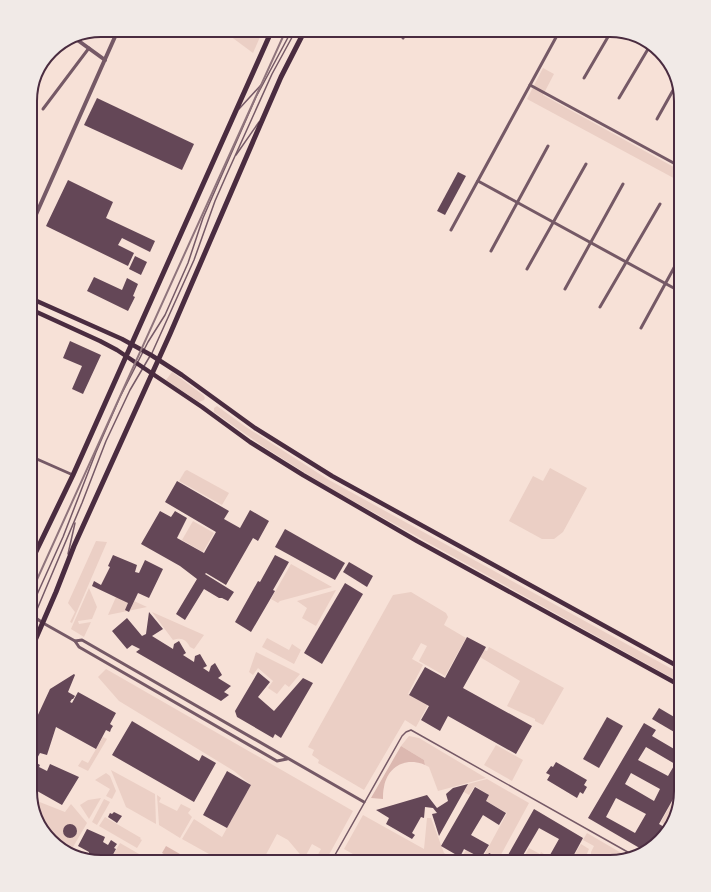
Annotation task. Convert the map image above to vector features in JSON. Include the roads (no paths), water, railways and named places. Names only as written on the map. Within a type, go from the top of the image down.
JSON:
[{"type":"main road","points":[[37,550],[73,475],[269,37]]},
{"type":"main road","points":[[37,636],[66,564],[159,360],[264,114],[301,37]]},
{"type":"main road","points":[[37,301],[151,354],[254,428],[332,476],[674,664]]},
{"type":"main road","points":[[37,312],[100,341],[125,356],[254,445],[324,488],[674,682]]},
{"type":"street","points":[[37,212],[115,37]]},
{"type":"street","points":[[451,230],[556,37]]},
{"type":"street","points":[[584,78],[608,37]]},
{"type":"street","points":[[79,41],[104,60]]},
{"type":"street","points":[[43,108],[89,48]]},
{"type":"street","points":[[619,98],[648,49]]},
{"type":"street","points":[[530,85],[674,163]]},
{"type":"street","points":[[657,119],[673,90]]},
{"type":"street","points":[[491,251],[548,146]]},
{"type":"street","points":[[527,269],[586,164]]},
{"type":"street","points":[[478,181],[674,288]]},
{"type":"street","points":[[565,289],[623,184]]},
{"type":"street","points":[[600,307],[660,204]]},
{"type":"street","points":[[641,328],[674,268]]},
{"type":"street","points":[[37,459],[73,475]]},
{"type":"street","points":[[37,619],[75,641],[79,647],[277,761],[287,758]]},
{"type":"street","points":[[75,641],[82,640],[364,802]]},
{"type":"lane","points":[[37,595],[63,537],[96,452],[137,364],[165,315],[188,263],[203,218],[262,84],[288,37]]},
{"type":"lane","points":[[37,610],[76,519],[106,441],[130,390],[151,354],[194,260],[215,201],[234,158],[272,74],[292,37]]},
{"type":"lane","points":[[237,111],[262,84]]},
{"type":"lane","points":[[234,158],[264,114]]},
{"type":"lane","points":[[66,564],[76,519]]},
{"type":"lane","points":[[334,855],[404,733],[411,730],[629,853]]},
{"type":"railway","points":[[37,580],[283,37]]}]
